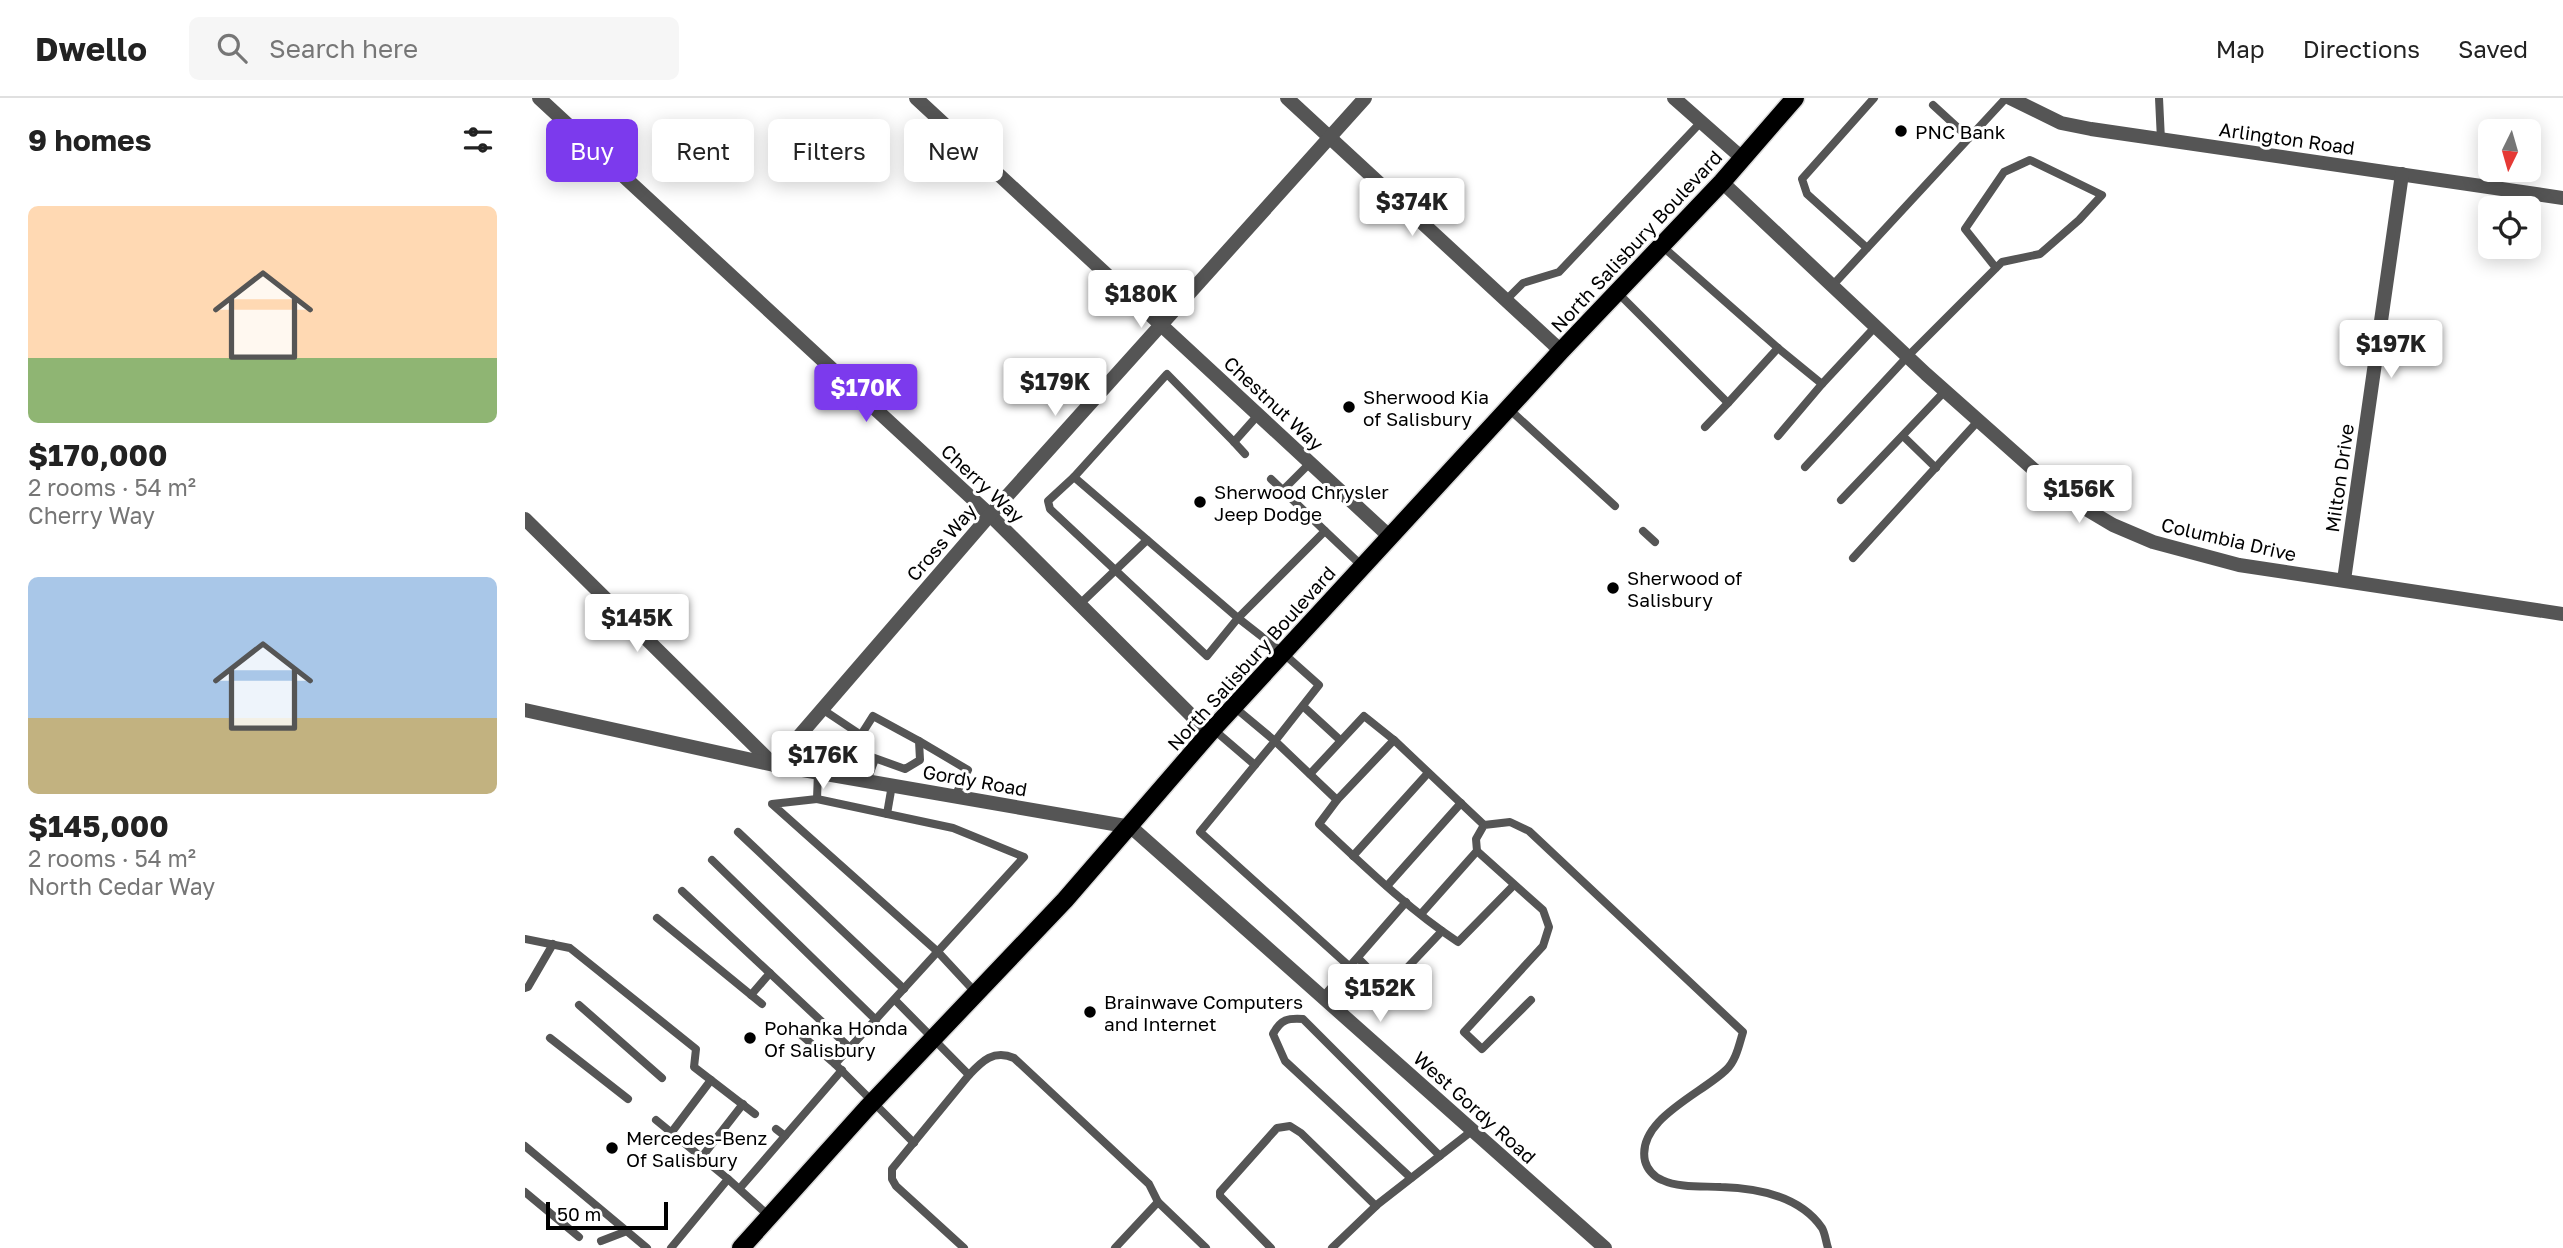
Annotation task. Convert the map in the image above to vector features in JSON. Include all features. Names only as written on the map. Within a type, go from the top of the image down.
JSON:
[{"type":"main road","name":"North Salisbury Boulevard","points":[[741,1248],[874,1101],[1131,827],[1233,706],[1561,351],[1722,182],[1795,98]]},
{"type":"street","name":"Cherry Way","points":[[538,98],[990,515],[1211,731]]},
{"type":"street","name":"Chestnut Way","points":[[916,98],[1389,536]]},
{"type":"street","points":[[1287,98],[1561,351]]},
{"type":"street","name":"Cross Way","points":[[774,765],[990,515],[1365,98]]},
{"type":"street","points":[[1674,98],[1742,158]]},
{"type":"street","name":"Arlington Road","points":[[2008,98],[2061,123],[2563,198]]},
{"type":"street","name":"Milton Drive","points":[[2344,580],[2402,174]]},
{"type":"street","name":"Columbia Drive","points":[[1722,182],[1945,391],[2076,503],[2113,525],[2153,542],[2284,574],[2344,580],[2563,614]]},
{"type":"street","points":[[525,519],[774,765]]},
{"type":"street","name":"Gordy Road","points":[[525,710],[774,765],[1131,827]]},
{"type":"street","name":"West Gordy Road","points":[[1131,827],[1605,1248]]},
{"type":"lane","points":[[1867,248],[1807,194],[1802,179],[1874,98]]},
{"type":"lane","points":[[1832,286],[2008,98]]},
{"type":"lane","points":[[2159,98],[2161,139]]},
{"type":"lane","points":[[1933,105],[1969,138]]},
{"type":"lane","points":[[1506,300],[1523,283],[1559,272],[1701,122]]},
{"type":"lane","points":[[1804,467],[1907,357],[1996,268],[2002,262],[2040,254],[2079,220],[2102,195],[2030,160],[2004,172],[1965,229],[1996,268]]},
{"type":"lane","points":[[1662,246],[1822,384]]},
{"type":"lane","points":[[1618,293],[1728,403]]},
{"type":"lane","points":[[1778,436],[1875,326]]},
{"type":"lane","points":[[1705,426],[1778,348]]},
{"type":"lane","points":[[1245,454],[1167,374],[1074,477],[1048,501],[1050,509],[1207,656],[1238,618],[1325,531]]},
{"type":"lane","points":[[1841,499],[1945,391]]},
{"type":"lane","points":[[1509,409],[1615,506]]},
{"type":"lane","points":[[1234,442],[1258,415]]},
{"type":"lane","points":[[1853,558],[1979,420]]},
{"type":"lane","points":[[1903,436],[1936,468]]},
{"type":"lane","points":[[1283,490],[1310,463]]},
{"type":"lane","points":[[1074,477],[1319,685],[1201,832],[1350,967]]},
{"type":"lane","points":[[1271,479],[1362,566]]},
{"type":"lane","points":[[1643,531],[1655,542]]},
{"type":"lane","points":[[1080,604],[1147,540]]},
{"type":"lane","points":[[1233,706],[1275,741],[1337,800]]},
{"type":"lane","points":[[1304,707],[1341,740]]},
{"type":"lane","points":[[822,709],[861,735]]},
{"type":"lane","points":[[919,741],[920,760],[905,769],[855,751],[873,716],[919,741],[968,770],[955,796]]},
{"type":"lane","points":[[1310,774],[1364,716],[1394,740],[1484,825]]},
{"type":"lane","points":[[1211,731],[1255,765]]},
{"type":"lane","points":[[1394,740],[1337,800],[1319,824],[1387,886],[1458,942],[1514,885]]},
{"type":"lane","points":[[867,781],[875,759]]},
{"type":"lane","points":[[817,799],[818,772]]},
{"type":"lane","points":[[1353,856],[1428,773]]},
{"type":"lane","points":[[887,814],[892,785]]},
{"type":"lane","points":[[740,1188],[785,1136],[850,1048],[895,1000],[904,989],[938,952],[1024,857],[953,828],[817,799],[772,804],[938,952],[977,994]]},
{"type":"lane","points":[[1387,886],[1461,803]]},
{"type":"lane","points":[[1484,825],[1510,822],[1529,831],[1743,1032],[1738,1051],[1727,1069],[1672,1110],[1651,1130],[1643,1149],[1647,1169],[1661,1180],[1686,1185],[1732,1187],[1767,1193],[1792,1202],[1823,1229],[1828,1248]]},
{"type":"lane","points":[[1484,825],[1476,839],[1477,851],[1542,911],[1549,927],[1543,946],[1464,1032],[1482,1049],[1531,1000]]},
{"type":"lane","points":[[739,832],[904,989]]},
{"type":"lane","points":[[1421,914],[1477,851]]},
{"type":"lane","points":[[712,860],[876,1020]]},
{"type":"lane","points":[[682,891],[850,1048]]},
{"type":"lane","points":[[1322,997],[1406,902]]},
{"type":"lane","points":[[657,918],[762,1004]]},
{"type":"lane","points":[[1358,958],[1388,988],[1441,931]]},
{"type":"lane","points":[[525,939],[570,948],[696,1049],[694,1067],[755,1114]]},
{"type":"lane","points":[[525,988],[553,944]]},
{"type":"lane","points":[[751,995],[769,973]]},
{"type":"lane","points":[[895,1000],[969,1075]]},
{"type":"lane","points":[[579,1005],[662,1078]]},
{"type":"lane","points":[[1411,1178],[1285,1060],[1273,1034],[1279,1023],[1288,1018],[1303,1019],[1440,1156]]},
{"type":"lane","points":[[799,1033],[874,1101],[914,1143]]},
{"type":"lane","points":[[550,1038],[628,1099]]},
{"type":"lane","points":[[964,1248],[896,1186],[892,1179],[892,1170],[983,1060],[1003,1055],[1014,1058],[1149,1184],[1158,1202],[1206,1248]]},
{"type":"lane","points":[[671,1133],[711,1080]]},
{"type":"lane","points":[[701,1158],[743,1104]]},
{"type":"lane","points":[[656,1120],[740,1188],[769,1216]]},
{"type":"lane","points":[[1271,1248],[1220,1196],[1220,1192],[1277,1128],[1290,1126],[1301,1133],[1376,1206]]},
{"type":"lane","points":[[776,1129],[785,1136]]},
{"type":"lane","points":[[1332,1248],[1376,1206],[1473,1130]]},
{"type":"lane","points":[[527,1152],[647,1248]]},
{"type":"lane","points":[[671,1248],[728,1179]]},
{"type":"lane","points":[[525,1192],[579,1237]]},
{"type":"lane","points":[[1115,1248],[1158,1202]]},
{"type":"lane","points":[[601,1241],[627,1231]]},
{"type":"place","name":"PNC Bank","points":[[1901,131]]},
{"type":"place","name":"Sherwood Kia of Salisbury","points":[[1349,407]]},
{"type":"place","name":"Sherwood Chrysler Jeep Dodge","points":[[1200,502]]},
{"type":"place","name":"Sherwood of Salisbury","points":[[1613,588]]},
{"type":"place","name":"Brainwave Computers and Internet","points":[[1090,1012]]},
{"type":"place","name":"Pohanka Honda Of Salisbury","points":[[750,1038]]},
{"type":"place","name":"Mercedes-Benz Of Salisbury","points":[[612,1148]]}]
